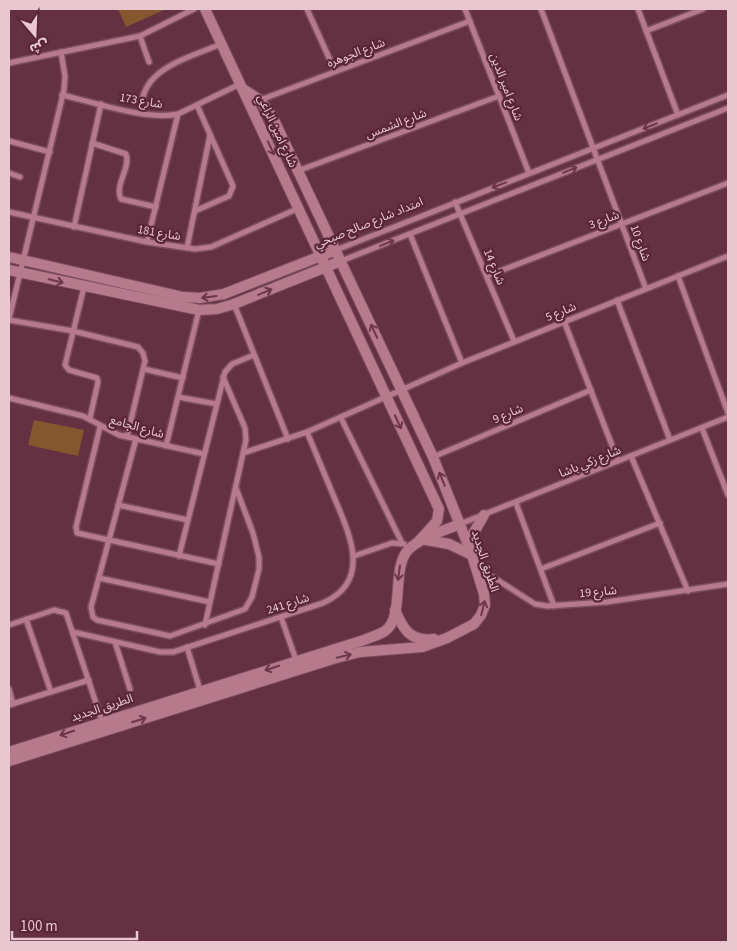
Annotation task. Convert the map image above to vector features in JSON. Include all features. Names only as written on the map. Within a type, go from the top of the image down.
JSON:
[{"type":"street","points":[[9,63],[140,36],[194,9]]},
{"type":"street","points":[[205,9],[242,87]]},
{"type":"street","points":[[307,9],[335,71]]},
{"type":"street","name":"شارع امير الدين","points":[[465,9],[529,173]]},
{"type":"street","name":"شارع 10","points":[[540,9],[599,159],[646,289]]},
{"type":"street","points":[[638,9],[678,115]]},
{"type":"street","points":[[646,31],[703,9]]},
{"type":"street","name":"شارع الجوهره","points":[[255,102],[470,21]]},
{"type":"street","points":[[140,36],[149,62]]},
{"type":"street","points":[[142,113],[142,94],[153,76],[222,44]]},
{"type":"street","points":[[61,52],[65,76],[62,95],[35,217],[9,319],[73,331],[138,347],[143,353],[145,361],[127,437]]},
{"type":"street","name":"شارع امين الراعي","points":[[242,87],[273,118],[300,170],[433,457],[460,524]]},
{"type":"street","name":"شارع 173","points":[[62,95],[158,116],[178,114],[242,87]]},
{"type":"street","name":"امتداد شارع صالح صبحي","points":[[9,257],[183,297],[200,298],[224,294],[728,95]]},
{"type":"street","name":"شارع الشمس","points":[[300,170],[499,96]]},
{"type":"street","name":"شارع امين الراعي","points":[[255,102],[299,208],[439,509],[437,521],[414,543]]},
{"type":"street","points":[[74,227],[101,104]]},
{"type":"street","points":[[195,211],[224,199],[232,191],[232,181],[196,105]]},
{"type":"street","name":"امتداد شارع صالح صبحي","points":[[9,270],[199,310],[216,309],[234,304],[728,108]]},
{"type":"street","points":[[147,242],[178,114]]},
{"type":"street","points":[[187,248],[210,134]]},
{"type":"street","points":[[9,141],[50,152]]},
{"type":"street","points":[[92,143],[126,154],[128,160],[119,192],[121,199],[156,207]]},
{"type":"street","points":[[9,173],[20,177]]},
{"type":"street","name":"شارع 3","points":[[487,276],[728,183]]},
{"type":"street","name":"شارع 14","points":[[456,202],[514,341]]},
{"type":"street","name":"شارع 181","points":[[9,212],[147,242],[187,248],[211,247],[299,208]]},
{"type":"street","points":[[410,234],[462,362]]},
{"type":"street","name":"شارع 5","points":[[243,452],[307,432],[462,362],[728,256]]},
{"type":"street","points":[[678,276],[728,413]]},
{"type":"street","points":[[84,287],[65,367],[96,376],[98,380],[90,418]]},
{"type":"street","points":[[617,300],[670,440]]},
{"type":"street","points":[[234,304],[288,439]]},
{"type":"street","points":[[166,446],[199,310]]},
{"type":"street","points":[[564,321],[618,461]]},
{"type":"street","points":[[179,556],[224,377],[228,367],[254,356]]},
{"type":"street","points":[[144,369],[183,378]]},
{"type":"street","points":[[205,625],[246,440],[245,428],[224,377]]},
{"type":"street","name":"شارع 9","points":[[433,457],[591,390]]},
{"type":"street","points":[[178,397],[217,404]]},
{"type":"street","name":"شارع الجامع","points":[[9,398],[90,418],[100,426],[127,437],[204,454]]},
{"type":"street","name":"شارع زكي باشا","points":[[460,524],[728,417]]},
{"type":"street","points":[[341,418],[414,543]]},
{"type":"street","points":[[100,426],[76,530],[80,534],[109,541],[219,564]]},
{"type":"street","points":[[702,428],[728,495]]},
{"type":"street","name":"شارع 241","points":[[73,632],[166,652],[187,648],[281,617],[323,603],[338,595],[349,581],[354,556],[350,537],[307,432]]},
{"type":"street","points":[[136,439],[91,606],[91,612],[97,620],[170,636],[205,625],[245,609],[252,597],[259,569],[257,545],[236,488]]},
{"type":"street","points":[[631,456],[688,591]]},
{"type":"street","points":[[516,503],[554,606]]},
{"type":"street","points":[[118,505],[188,520]]},
{"type":"street","points":[[354,556],[392,543],[449,544],[472,555],[473,534],[484,515]]},
{"type":"street","points":[[540,569],[660,523]]},
{"type":"street","name":"الطريق الجديد","points":[[9,752],[200,690],[364,640],[386,630],[390,626],[395,610],[401,563],[414,543],[460,524],[484,594],[485,605],[482,616],[474,624],[447,638],[422,647],[360,652],[336,658],[9,761]]},
{"type":"street","name":"شارع 19","points":[[478,572],[493,577],[535,604],[554,606],[607,602],[728,584]]},
{"type":"street","points":[[99,578],[210,602]]},
{"type":"street","points":[[9,625],[54,610],[63,611],[68,617],[102,721]]},
{"type":"street","points":[[395,610],[403,629],[409,635],[417,639],[447,638]]},
{"type":"street","points":[[281,617],[296,660]]},
{"type":"street","points":[[26,619],[51,692]]},
{"type":"street","points":[[116,642],[130,689]]},
{"type":"street","points":[[187,648],[200,690]]},
{"type":"street","points":[[9,689],[11,704],[89,680]]},
{"type":"shaded area","points":[[118,9],[166,9],[126,27]]},
{"type":"shaded area","points":[[34,420],[84,430],[78,456],[28,445]]}]
